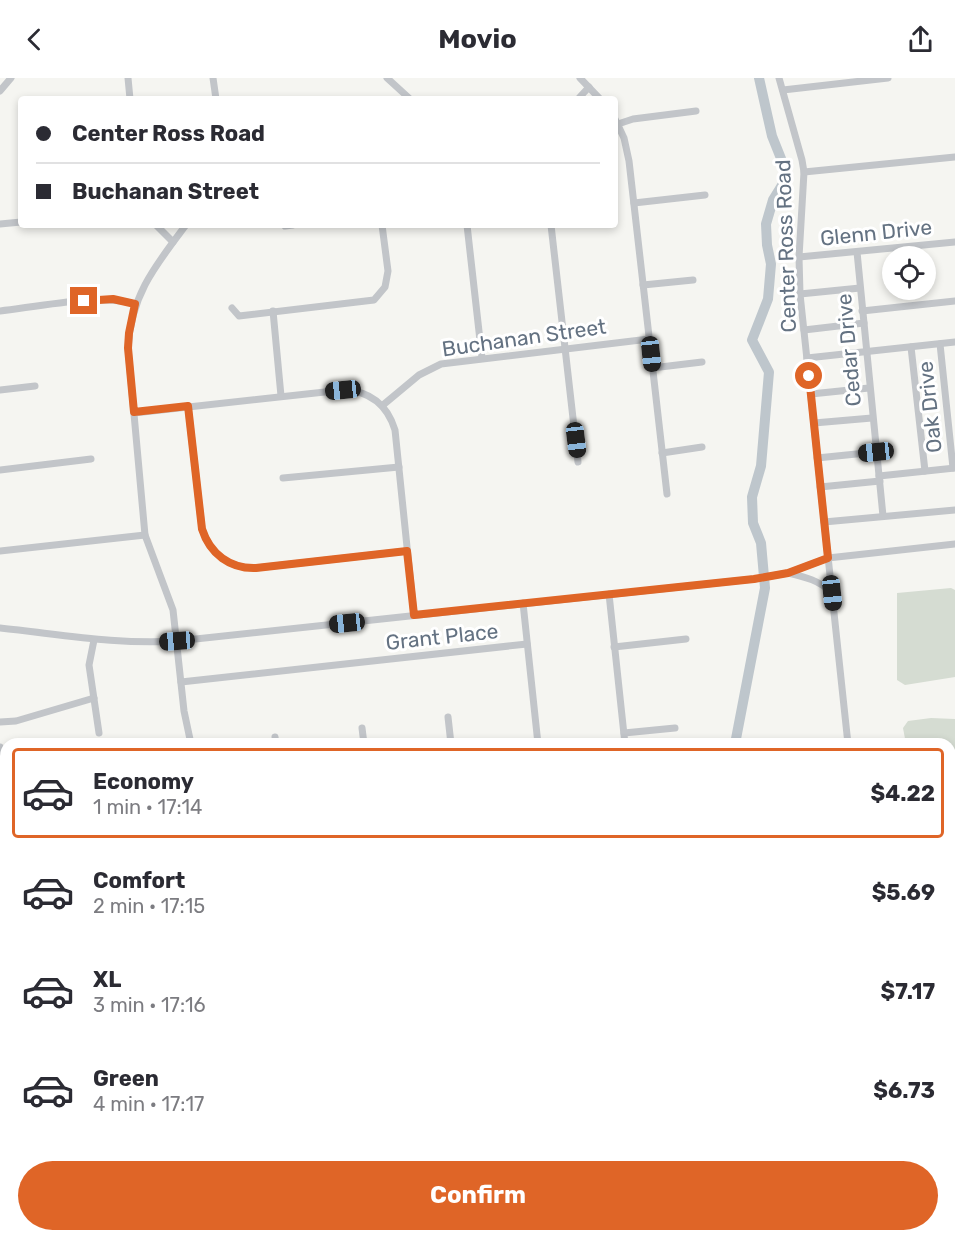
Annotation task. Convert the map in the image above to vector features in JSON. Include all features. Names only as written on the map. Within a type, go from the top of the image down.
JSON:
[{"type":"street","points":[[0,91],[11,78]]},
{"type":"street","points":[[128,78],[130,96]]},
{"type":"street","points":[[213,78],[216,96]]},
{"type":"street","points":[[387,78],[406,96]]},
{"type":"street","points":[[580,78],[597,96]]},
{"type":"street","name":"Center Ross Road","points":[[779,78],[804,172],[800,294],[847,738]]},
{"type":"street","points":[[783,90],[888,78]]},
{"type":"street","points":[[581,96],[589,87]]},
{"type":"street","points":[[618,122],[696,111]]},
{"type":"street","points":[[618,127],[627,152],[634,203],[667,494]]},
{"type":"street","points":[[804,172],[955,157]]},
{"type":"street","points":[[634,203],[705,195]]},
{"type":"street","points":[[0,224],[18,222]]},
{"type":"street","points":[[159,228],[173,242]]},
{"type":"street","points":[[184,228],[153,268],[135,304],[128,348],[145,535],[171,601],[184,711],[190,738]]},
{"type":"street","points":[[232,308],[239,316],[374,300],[385,287],[387,271],[382,228]]},
{"type":"street","points":[[467,228],[482,358]]},
{"type":"street","points":[[551,228],[578,462]]},
{"type":"street","name":"Glenn Drive","points":[[800,257],[955,242]]},
{"type":"street","name":"Cedar Drive","points":[[857,252],[883,516]]},
{"type":"street","points":[[643,285],[693,280]]},
{"type":"street","points":[[800,294],[860,288]]},
{"type":"street","points":[[0,311],[113,299],[135,304]]},
{"type":"street","points":[[862,311],[955,301]]},
{"type":"street","points":[[273,311],[281,396]]},
{"type":"street","points":[[804,330],[864,323]]},
{"type":"street","name":"Buchanan Street","points":[[383,405],[419,375],[441,364],[649,339]]},
{"type":"street","points":[[807,358],[955,342]]},
{"type":"street","name":"Oak Drive","points":[[940,344],[954,468]]},
{"type":"street","points":[[911,347],[925,471]]},
{"type":"street","points":[[652,368],[702,362]]},
{"type":"street","points":[[0,390],[35,386]]},
{"type":"street","points":[[811,394],[869,388]]},
{"type":"street","points":[[134,412],[343,390],[354,390],[367,394],[383,405],[392,418],[395,430],[414,615]]},
{"type":"street","points":[[188,406],[202,529],[210,548],[219,556],[233,565],[256,568],[407,551]]},
{"type":"street","points":[[814,423],[873,418]]},
{"type":"street","points":[[662,453],[702,447]]},
{"type":"street","points":[[817,458],[876,452]]},
{"type":"street","points":[[0,470],[91,459]]},
{"type":"street","points":[[283,478],[399,467]]},
{"type":"street","points":[[820,487],[954,468]]},
{"type":"street","points":[[824,522],[955,510]]},
{"type":"street","points":[[0,551],[145,535]]},
{"type":"street","points":[[0,628],[94,640],[145,643],[177,641],[754,579],[788,573],[828,558],[955,544]]},
{"type":"street","points":[[788,573],[823,584],[832,593]]},
{"type":"street","points":[[609,594],[624,738]]},
{"type":"street","points":[[522,603],[537,738]]},
{"type":"street","points":[[614,647],[686,639]]},
{"type":"street","points":[[94,640],[89,665],[99,733]]},
{"type":"street","name":"Grant Place","points":[[181,682],[527,644]]},
{"type":"street","points":[[0,722],[16,721],[94,699]]},
{"type":"street","points":[[448,717],[450,738]]},
{"type":"street","points":[[362,728],[363,738]]},
{"type":"street","points":[[624,733],[675,728]]},
{"type":"shaded area","points":[[951,588],[955,590],[955,677],[905,685],[897,680],[897,593]]},
{"type":"shaded area","points":[[931,718],[955,719],[955,738],[905,738],[903,728],[908,721]]},
{"type":"waterway","points":[[736,738],[765,588],[761,543],[753,523],[752,497],[761,466],[769,372],[752,340],[768,299],[771,264],[766,224],[773,200],[786,179],[786,171],[772,136],[759,78]]},
{"type":"route","points":[[84,301],[113,299],[135,304],[128,348],[134,412],[188,406],[202,529],[210,548],[233,565],[247,568],[407,551],[414,615],[754,579],[788,573],[828,558],[809,376]]}]
